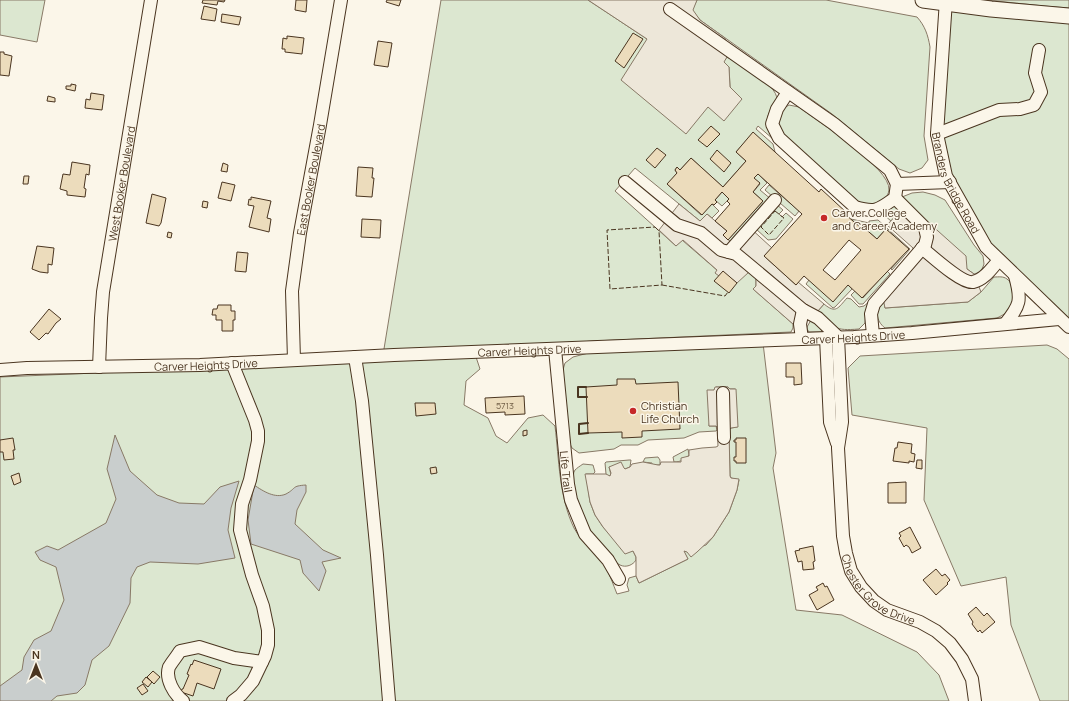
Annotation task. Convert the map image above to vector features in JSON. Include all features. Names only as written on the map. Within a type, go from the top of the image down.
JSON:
[{"type":"main road","points":[[923,0],[1069,16]]},
{"type":"street","name":"West Booker Boulevard","points":[[99,367],[103,292],[151,0]]},
{"type":"street","name":"East Booker Boulevard","points":[[294,360],[292,290],[300,233],[341,0]]},
{"type":"street","name":"Branders Bridge Road","points":[[946,2],[937,134],[946,176],[986,247],[1069,327]]},
{"type":"street","points":[[670,10],[788,92],[834,124],[890,170],[897,184],[894,198],[881,208],[869,211],[856,206],[779,138],[772,124],[776,108],[788,92]]},
{"type":"street","points":[[937,134],[999,110],[1020,109],[1034,105],[1041,92],[1035,73],[1039,50]]},
{"type":"street","points":[[625,182],[677,225],[700,233],[721,250],[736,254],[803,310],[818,318],[838,337]]},
{"type":"street","points":[[897,184],[950,182]]},
{"type":"street","points":[[873,335],[871,314],[874,304],[926,245],[927,237],[925,228],[894,198]]},
{"type":"street","points":[[729,252],[775,200]]},
{"type":"street","points":[[922,248],[963,280],[973,282],[983,278],[1000,260]]},
{"type":"street","points":[[1005,324],[1016,310],[1020,294],[1014,275]]},
{"type":"street","points":[[802,339],[800,324],[803,310]]},
{"type":"street","name":"Carver Heights Drive","points":[[0,370],[232,363],[826,338],[1059,319]]},
{"type":"street","name":"Chester Grove Drive","points":[[838,337],[842,422],[838,448],[843,536],[851,571],[861,587],[878,604],[887,610],[920,622],[950,643],[962,660],[972,680],[975,701]]},
{"type":"street","name":"Chester Grove Drive","points":[[826,338],[830,422],[838,448]]},
{"type":"street","name":"Life Trail","points":[[555,349],[568,484],[571,500],[585,534],[608,560],[619,579]]},
{"type":"street","points":[[355,357],[362,401],[389,701]]},
{"type":"street","points":[[232,363],[258,431],[258,441],[250,480],[242,504],[240,530],[252,576],[263,606],[268,630],[268,645],[265,656],[253,680],[241,694],[232,701]]},
{"type":"street","points":[[723,393],[724,438]]},
{"type":"street","points":[[183,701],[178,697],[169,681],[169,668],[180,652],[199,647],[234,658],[262,662]]},
{"type":"green space","points":[[0,0],[45,0],[37,42],[0,35]]},
{"type":"green space","points":[[441,0],[588,0],[647,39],[708,107],[742,99],[730,87],[729,67],[723,62],[727,57],[767,83],[777,97],[776,103],[769,113],[767,120],[773,139],[758,126],[756,129],[773,144],[775,152],[753,133],[736,152],[746,161],[723,187],[691,158],[680,170],[677,167],[675,170],[677,173],[668,185],[701,215],[712,204],[719,211],[712,218],[707,214],[700,221],[635,168],[615,191],[676,246],[682,240],[718,271],[749,271],[756,277],[756,286],[753,289],[793,324],[791,332],[594,341],[383,355]]},
{"type":"green space","points":[[697,0],[826,0],[917,17],[926,31],[930,47],[924,136],[928,160],[922,168],[910,173],[899,169],[832,114],[700,20],[692,10]]},
{"type":"green space","points":[[986,0],[1069,0],[1069,8],[1044,6]]},
{"type":"green space","points":[[948,7],[1069,18],[1069,326],[987,245],[949,174],[940,137]]},
{"type":"green space","points":[[789,105],[799,107],[836,134],[866,158],[878,170],[886,181],[889,190],[888,195],[878,205],[860,204],[781,134],[779,117],[781,111]]},
{"type":"green space","points":[[758,174],[767,183],[760,190],[772,200],[732,243],[728,240],[763,201],[753,192],[760,184],[754,178]]},
{"type":"green space","points":[[769,185],[799,211],[795,216],[765,190]]},
{"type":"green space","points":[[722,192],[729,199],[722,206],[715,200]]},
{"type":"green space","points":[[923,192],[935,195],[945,200],[974,245],[983,256],[984,264],[981,272],[974,274],[967,269],[902,197],[912,193]]},
{"type":"green space","points":[[776,204],[783,210],[779,214],[782,217],[786,213],[793,219],[776,239],[768,240],[755,228]]},
{"type":"green space","points":[[893,204],[901,210],[891,221],[884,215],[889,211],[888,209]]},
{"type":"green space","points":[[851,219],[869,223],[869,221],[878,220],[910,249],[892,270],[891,269],[908,249],[886,229],[877,239]]},
{"type":"green space","points":[[887,271],[890,274],[863,304],[859,304],[851,295],[855,291],[863,298]]},
{"type":"green space","points":[[994,277],[1002,277],[1007,279],[1012,286],[1014,295],[1011,308],[997,318],[885,328],[878,319],[877,315],[879,308],[884,302],[885,308],[968,302],[981,292]]},
{"type":"green space","points":[[809,280],[848,285],[852,289],[833,308],[806,284]]},
{"type":"green space","points":[[847,298],[851,299],[859,307],[864,306],[870,301],[866,312],[865,323],[859,329],[839,329],[817,312],[824,304],[831,309],[837,308]]},
{"type":"green space","points":[[811,320],[818,324],[822,332],[809,332],[807,327]]},
{"type":"green space","points":[[763,343],[776,453],[773,468],[796,610],[842,615],[917,652],[939,675],[949,701],[0,701],[0,377],[476,357],[480,369],[466,381],[464,405],[488,418],[496,436],[507,443],[528,418],[543,415],[555,426],[562,491],[569,516],[577,533],[605,566],[617,594],[629,591],[627,585],[629,578],[636,576],[639,583],[688,559],[684,552],[706,545],[729,512],[739,480],[731,478],[730,476],[729,430],[737,427],[735,389],[730,389],[728,387],[716,387],[714,390],[709,426],[716,426],[716,431],[699,432],[684,438],[648,440],[638,445],[621,445],[614,449],[579,453],[572,448],[570,444],[562,373],[565,363],[573,357],[596,351]]},
{"type":"green space","points":[[1047,345],[1057,349],[1069,359],[1069,701],[1040,701],[1011,625],[1006,577],[961,586],[924,500],[927,428],[852,415],[848,368],[860,356]]},
{"type":"green space","points":[[688,449],[689,455],[687,457],[680,461],[674,462],[673,457]]},
{"type":"green space","points":[[658,457],[660,460],[660,465],[652,465],[652,463],[643,462],[645,458]]},
{"type":"green space","points":[[631,460],[630,467],[625,469],[609,467],[611,475],[608,476],[606,474],[606,462]]},
{"type":"green space","points":[[583,464],[593,465],[595,472],[593,474],[586,474],[590,502],[595,515],[614,539],[633,551],[636,560],[631,565],[622,566],[616,562],[592,533],[585,522],[579,507],[573,482],[575,470]]},
{"type":"shaded area","points":[[588,0],[697,0],[693,10],[700,20],[725,38],[727,57],[724,62],[729,67],[730,87],[742,99],[724,121],[708,107],[686,134],[621,80],[647,39]]},
{"type":"shaded area","points":[[679,204],[700,221],[707,214],[727,231],[724,236],[732,243],[748,226],[772,248],[764,256],[796,285],[798,282],[824,304],[817,312],[798,319],[793,324],[753,289],[756,286],[756,277],[749,272],[737,283],[723,272],[719,276],[715,273],[717,270],[683,240],[676,246],[659,230]]},
{"type":"shaded area","points":[[910,206],[966,256],[967,269],[974,274],[981,292],[968,302],[885,308],[881,288],[913,251],[913,248],[887,225],[901,210]]},
{"type":"shaded area","points":[[715,387],[728,387],[730,389],[736,389],[738,427],[731,428],[729,430],[730,476],[731,478],[739,479],[737,490],[729,512],[713,537],[691,557],[684,551],[688,559],[639,583],[636,576],[636,557],[633,551],[625,554],[595,515],[590,502],[585,474],[606,474],[610,476],[611,473],[609,467],[621,462],[625,469],[630,467],[632,464],[643,462],[660,465],[661,462],[681,462],[681,458],[689,456],[689,450],[718,446],[717,427],[709,426],[707,390],[714,390]]},
{"type":"shaded area","points":[[115,435],[130,471],[157,495],[179,503],[204,504],[220,487],[239,481],[231,508],[228,530],[235,558],[198,564],[150,562],[137,567],[131,578],[130,603],[109,646],[92,660],[85,685],[77,693],[57,696],[51,701],[0,701],[0,686],[22,670],[24,657],[34,640],[51,631],[64,600],[56,567],[40,560],[35,552],[47,546],[58,550],[106,523],[116,499],[107,469]]},
{"type":"shaded area","points":[[254,485],[269,494],[278,496],[286,494],[301,485],[306,485],[306,492],[297,510],[295,524],[323,550],[341,558],[322,562],[326,571],[319,591],[303,573],[300,560],[251,544],[248,520]]},
{"type":"building","points":[[203,0],[225,0],[224,2],[218,1],[217,5],[202,3]]},
{"type":"building","points":[[296,0],[307,0],[306,12],[295,10]]},
{"type":"building","points":[[387,0],[401,0],[399,6],[386,2]]},
{"type":"building","points":[[204,6],[217,9],[215,21],[201,19]]},
{"type":"building","points":[[222,14],[241,17],[239,25],[221,22]]},
{"type":"building","points":[[633,33],[643,39],[624,68],[615,61]]},
{"type":"building","points":[[287,36],[304,38],[302,54],[285,52],[285,49],[282,49],[283,38],[287,39]]},
{"type":"building","points":[[378,41],[392,43],[388,67],[374,65]]},
{"type":"building","points":[[0,52],[4,52],[4,54],[12,56],[9,76],[0,75]]},
{"type":"building","points":[[71,84],[76,85],[75,91],[66,89],[66,86],[71,86]]},
{"type":"building","points":[[91,93],[104,95],[102,110],[85,108],[86,99],[90,100]]},
{"type":"building","points":[[48,96],[55,98],[55,102],[47,101]]},
{"type":"building","points":[[711,126],[720,134],[707,147],[698,140]]},
{"type":"building","name":"Carver College and Career Academy","points":[[753,132],[819,192],[821,189],[860,227],[862,226],[877,239],[886,229],[909,249],[862,298],[848,285],[833,302],[804,276],[796,285],[764,256],[802,214],[758,174],[754,178],[760,183],[753,192],[763,201],[728,240],[723,235],[727,231],[715,221],[730,204],[727,201],[729,199],[722,192],[715,200],[717,202],[714,205],[712,204],[702,215],[667,184],[677,173],[675,170],[677,167],[680,170],[691,158],[723,187],[746,161],[736,152]],"holes":[[[849,240],[861,250],[835,280],[823,270]]]},
{"type":"building","points":[[657,148],[666,155],[655,168],[646,160]]},
{"type":"building","points":[[717,150],[731,163],[724,172],[710,159]]},
{"type":"building","points":[[72,162],[90,165],[89,175],[86,174],[84,188],[86,189],[85,197],[67,195],[67,191],[60,189],[63,174],[70,175]]},
{"type":"building","points":[[223,163],[228,165],[227,172],[221,171]]},
{"type":"building","points":[[358,167],[373,168],[372,178],[374,178],[372,197],[356,196]]},
{"type":"building","points":[[24,176],[29,176],[28,184],[23,184]]},
{"type":"building","points":[[222,182],[235,185],[231,201],[218,198]]},
{"type":"building","points":[[152,194],[166,198],[161,223],[159,226],[146,223]]},
{"type":"building","points":[[251,197],[271,201],[267,218],[271,219],[269,232],[249,227],[254,206],[248,205]]},
{"type":"building","points":[[203,201],[208,202],[207,208],[202,207]]},
{"type":"building","points":[[362,219],[381,220],[380,238],[361,237]]},
{"type":"building","points":[[168,232],[172,233],[171,238],[167,237]]},
{"type":"building","points":[[37,246],[54,248],[52,265],[48,264],[48,273],[32,269]]},
{"type":"building","points":[[237,252],[248,253],[246,272],[235,271]]},
{"type":"building","points":[[723,271],[737,283],[729,293],[714,281]]},
{"type":"building","points":[[218,305],[231,305],[231,311],[235,311],[233,331],[222,331],[222,320],[216,320],[216,315],[212,315],[213,309],[217,309]]},
{"type":"building","points":[[49,309],[61,319],[48,334],[46,333],[39,340],[30,332]]},
{"type":"building","points":[[786,363],[801,363],[802,384],[794,385],[794,377],[786,377]]},
{"type":"building","name":"Christian Life Church","points":[[617,379],[635,379],[636,384],[678,382],[680,429],[642,431],[642,437],[622,438],[622,432],[588,433],[586,387],[617,385]]},
{"type":"building","points":[[524,396],[525,414],[505,415],[505,412],[486,413],[485,398]]},
{"type":"building","points":[[415,403],[435,403],[436,414],[416,416]]},
{"type":"building","points":[[527,430],[527,435],[523,436],[523,431]]},
{"type":"building","points":[[13,438],[15,450],[13,450],[14,459],[4,460],[3,452],[0,452],[0,440]]},
{"type":"building","points":[[736,438],[746,438],[746,463],[736,463],[736,461],[734,461],[734,457],[736,457],[736,442],[734,442],[734,440],[736,440]]},
{"type":"building","points":[[898,442],[912,444],[911,453],[915,454],[914,462],[909,461],[909,463],[893,461],[895,448],[897,448]]},
{"type":"building","points":[[917,460],[922,460],[922,469],[916,468]]},
{"type":"building","points":[[436,467],[437,473],[431,474],[430,468]]},
{"type":"building","points":[[19,473],[21,482],[14,485],[11,476]]},
{"type":"building","points":[[906,482],[906,503],[888,503],[888,483]]},
{"type":"building","points":[[910,527],[921,548],[912,553],[909,547],[906,545],[904,547],[899,538],[901,536],[899,533]]},
{"type":"building","points":[[813,546],[815,561],[813,562],[814,569],[803,570],[802,561],[798,562],[795,551]]},
{"type":"building","points":[[936,569],[942,576],[945,574],[950,580],[947,583],[948,584],[936,595],[923,580]]},
{"type":"building","points":[[823,583],[825,587],[827,586],[834,600],[817,610],[809,595],[818,590],[816,587]]},
{"type":"building","points":[[976,607],[984,616],[987,613],[995,622],[982,633],[980,630],[978,632],[972,624],[973,622],[968,614]]},
{"type":"building","points":[[194,660],[221,669],[214,689],[197,683],[193,696],[181,692],[189,675],[187,674],[191,664],[192,665]]},
{"type":"building","points":[[153,671],[160,677],[154,684],[147,677]]},
{"type":"building","points":[[146,677],[152,682],[148,687],[142,682]]},
{"type":"building","points":[[143,684],[148,691],[142,695],[137,688]]},
{"type":"fence","points":[[775,211],[784,218],[769,235],[761,227],[775,211]]},
{"type":"fence","points":[[655,227],[659,231],[662,285],[610,289],[607,230],[655,227]]},
{"type":"fence","points":[[662,285],[725,296],[728,292]]},
{"type":"wall","points":[[586,387],[578,387],[578,397],[587,397]]},
{"type":"wall","points":[[588,423],[579,424],[579,434],[588,433]]},
{"type":"place","name":"Carver College and Career Academy","points":[[824,218]]},
{"type":"place","name":"Christian Life Church","points":[[633,411]]}]
